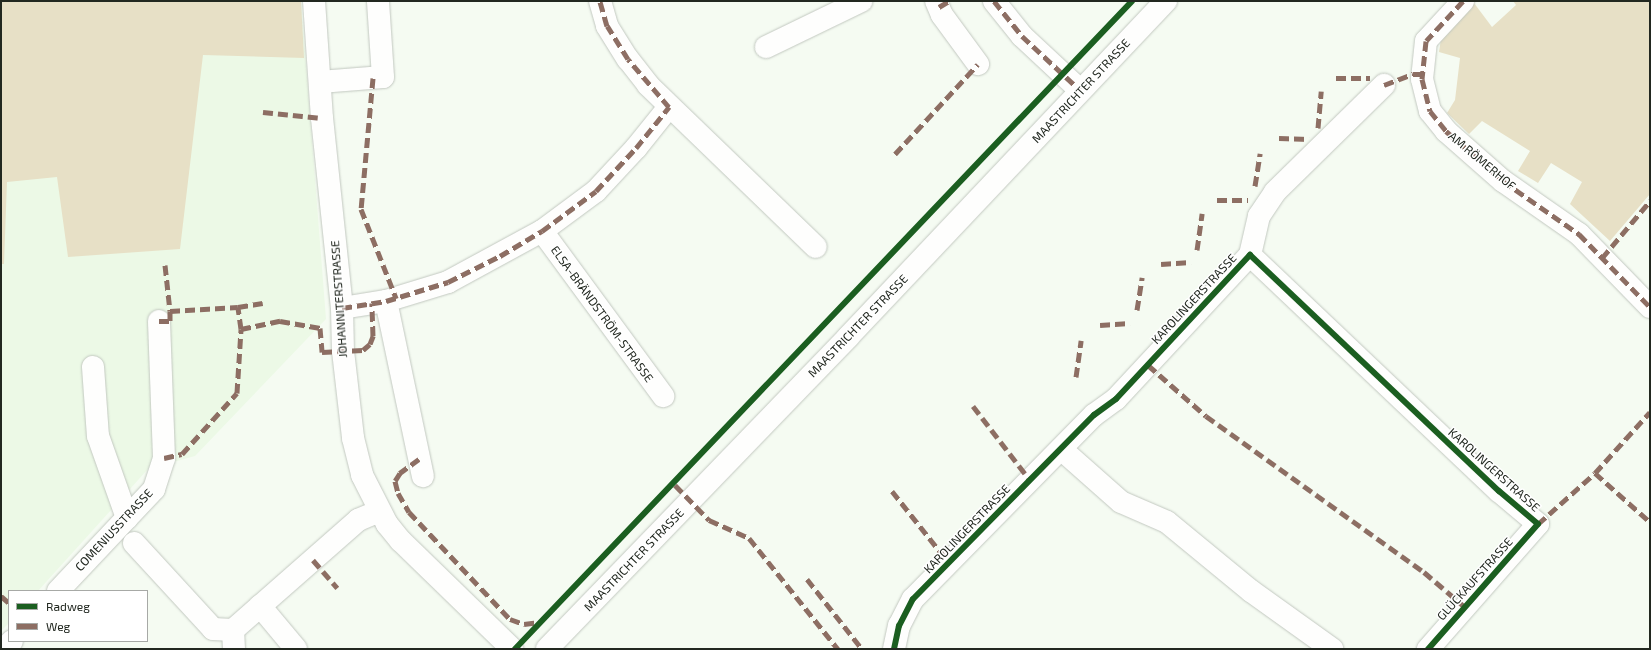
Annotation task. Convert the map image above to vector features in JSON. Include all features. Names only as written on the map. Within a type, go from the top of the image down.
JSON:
[{"type":"street","name":"JOHANNITERSTRASSE","points":[[314,1],[320,82],[342,308],[343,351],[353,438],[362,475],[379,511],[401,541],[427,568],[512,649]]},
{"type":"street","points":[[320,82],[383,77],[378,1]]},
{"type":"street","points":[[600,1],[607,26],[628,59],[669,106],[816,248]]},
{"type":"street","points":[[766,47],[861,1]]},
{"type":"street","points":[[936,1],[942,15],[978,64]]},
{"type":"street","points":[[994,1],[1022,36],[1080,90]]},
{"type":"street","name":"MAASTRICHTER STRASSE","points":[[547,649],[876,308],[1080,90],[1166,1]]},
{"type":"street","name":"AM RÖMERHOF","points":[[1463,1],[1426,41],[1422,79],[1430,111],[1446,131],[1503,182],[1579,234],[1650,307]]},
{"type":"street","name":"KAROLINGERSTRASSE","points":[[894,649],[899,626],[913,599],[1094,415],[1116,399],[1250,255],[1259,216],[1275,192],[1384,85]]},
{"type":"street","points":[[342,308],[386,301],[448,282],[542,231],[596,191],[636,148],[669,106]]},
{"type":"street","name":"ELSA-BRÄNDSTRÖM-STRASSE","points":[[542,231],[663,396]]},
{"type":"street","name":"KAROLINGERSTRASSE","points":[[1250,255],[1499,491],[1538,524]]},
{"type":"street","points":[[386,301],[423,476]]},
{"type":"street","name":"COMENIUSSTRASSE","points":[[59,590],[154,489],[164,458],[159,321]]},
{"type":"street","points":[[93,367],[98,436],[127,518]]},
{"type":"street","points":[[1061,449],[1121,502],[1167,522],[1251,591],[1332,649]]},
{"type":"street","points":[[134,543],[213,629],[233,640],[260,606],[358,520],[379,511]]},
{"type":"street","name":"GLÜCKAUFSTRASSE","points":[[1428,649],[1538,524]]},
{"type":"street","points":[[260,606],[295,649]]},
{"type":"shaded area","points":[[1,1],[301,1],[326,319],[195,456],[148,469],[39,590],[8,590],[8,624],[1,631]]},
{"type":"shaded area","points":[[1,1],[301,1],[304,58],[203,55],[180,249],[68,257],[57,177],[7,182],[4,264],[1,264]]},
{"type":"shaded area","points":[[1513,1],[1650,1],[1650,194],[1610,241],[1570,204],[1582,182],[1551,163],[1538,183],[1518,171],[1530,151],[1482,121],[1469,134],[1447,113],[1455,100],[1460,58],[1439,52],[1441,39],[1474,3],[1492,27],[1516,5]]},
{"type":"marked path","points":[[342,308],[386,301],[448,282],[500,256],[542,231],[596,191],[636,148],[669,107],[628,59],[607,26],[600,1]]},
{"type":"marked path","points":[[939,7],[949,1]]},
{"type":"marked path","points":[[994,1],[1022,36],[1080,90]]},
{"type":"marked path","points":[[1463,1],[1426,41],[1422,79],[1430,111],[1446,131],[1503,181],[1579,234],[1650,307]]},
{"type":"marked path","points":[[895,154],[978,64]]},
{"type":"marked path","points":[[1384,85],[1413,74],[1422,74]]},
{"type":"marked path","points":[[373,78],[361,209],[396,298]]},
{"type":"marked path","points":[[1336,78],[1370,78]]},
{"type":"marked path","points":[[1318,128],[1321,91]]},
{"type":"marked path","points":[[263,112],[322,118]]},
{"type":"marked path","points":[[1279,138],[1309,139]]},
{"type":"marked path","points":[[1255,186],[1260,153]]},
{"type":"marked path","points":[[1217,200],[1248,200]]},
{"type":"marked path","points":[[1602,258],[1650,201]]},
{"type":"marked path","points":[[1197,250],[1202,213]]},
{"type":"marked path","points":[[1161,264],[1191,262]]},
{"type":"marked path","points":[[165,265],[170,311],[238,307]]},
{"type":"marked path","points":[[1137,310],[1142,277]]},
{"type":"marked path","points":[[241,329],[238,307],[263,303]]},
{"type":"marked path","points":[[164,458],[182,454],[237,393],[241,329],[280,321],[320,328],[322,352],[363,350],[370,344],[373,336],[372,303]]},
{"type":"marked path","points":[[159,321],[170,321],[170,311]]},
{"type":"marked path","points":[[1100,325],[1130,323]]},
{"type":"marked path","points":[[1076,377],[1081,340]]},
{"type":"marked path","points":[[1148,365],[1206,416],[1424,572],[1465,607]]},
{"type":"marked path","points":[[973,406],[1030,480]]},
{"type":"marked path","points":[[1538,524],[1595,473],[1650,412]]},
{"type":"marked path","points":[[419,459],[400,473],[395,481],[398,493],[409,512],[510,619],[524,624],[540,622]]},
{"type":"marked path","points":[[1595,473],[1650,522]]},
{"type":"marked path","points":[[675,485],[709,520],[749,538],[838,649]]},
{"type":"marked path","points":[[892,491],[949,563]]},
{"type":"marked path","points":[[313,560],[337,588]]},
{"type":"marked path","points":[[807,579],[862,649]]},
{"type":"marked path","points":[[1,596],[8,602]]},
{"type":"cycle path","points":[[515,649],[1132,1]]},
{"type":"cycle path","points":[[894,649],[899,626],[913,599],[1094,415],[1116,399],[1250,255],[1499,491],[1538,524],[1428,649]]}]
